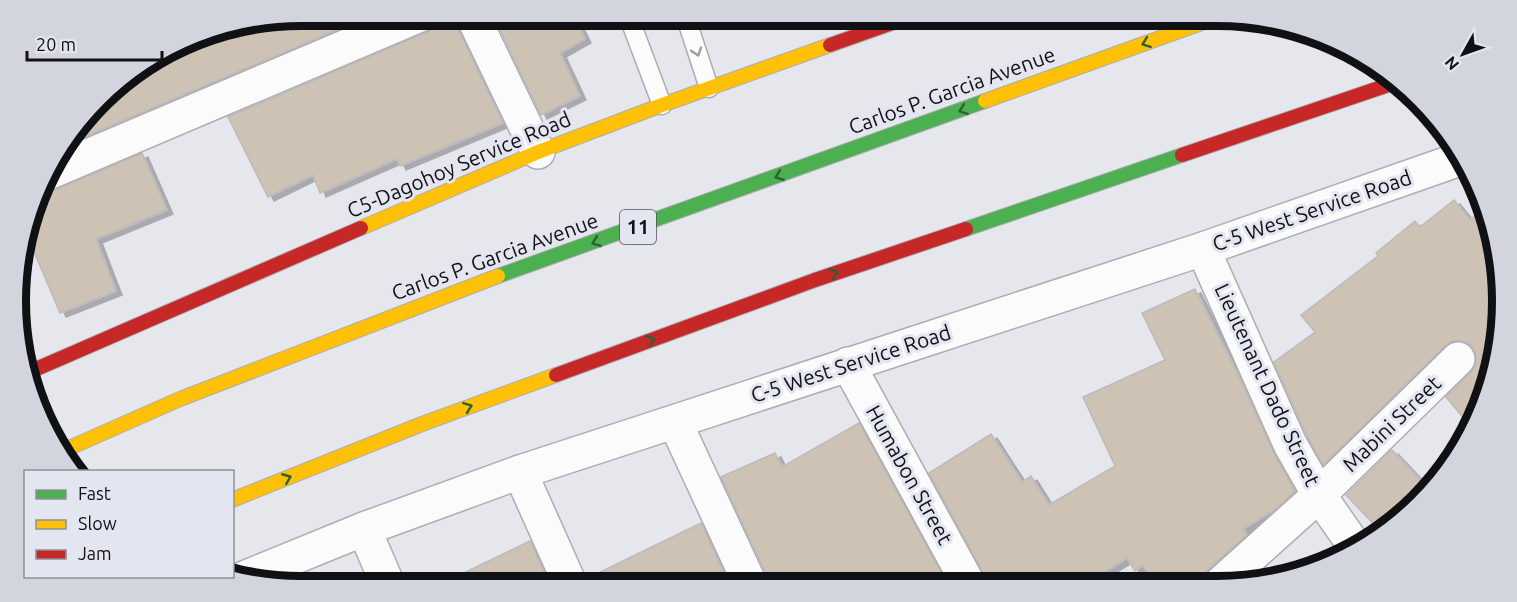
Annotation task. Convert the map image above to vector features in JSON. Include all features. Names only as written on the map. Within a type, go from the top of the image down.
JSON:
[{"type":"main road","name":"C5-Dagohoy Service Road","points":[[34,370],[538,152],[884,26]]},
{"type":"main road","name":"Carlos P. Garcia Avenue","points":[[68,448],[180,399],[474,285],[1193,26]]},
{"type":"main road","points":[[234,499],[422,424],[814,280],[1388,85]]},
{"type":"street","points":[[59,168],[394,26]]},
{"type":"street","points":[[477,26],[538,152]]},
{"type":"street","name":"C-5 West Service Road","points":[[257,573],[364,529],[520,472],[1203,249],[1454,161]]},
{"type":"street","name":"Lieutenant Dado Street","points":[[1203,249],[1290,444],[1319,495],[1351,541]]},
{"type":"street","name":"Mabini Street","points":[[1229,576],[1319,495],[1458,359]]},
{"type":"street","name":"Humabon Street","points":[[848,364],[964,576]]},
{"type":"street","points":[[675,422],[746,576]]},
{"type":"street","points":[[520,472],[567,576]]},
{"type":"street","points":[[364,529],[384,576]]},
{"type":"lane","points":[[632,26],[662,105]]},
{"type":"lane","points":[[689,26],[709,88]]},
{"type":"building","points":[[346,26],[77,140],[106,106],[133,82],[163,62],[196,46],[230,35],[265,28]]},
{"type":"building","points":[[435,26],[456,26],[503,123],[400,166],[397,159],[320,193],[313,175],[268,197],[228,117],[427,32]]},
{"type":"building","points":[[498,26],[578,26],[585,39],[560,53],[580,96],[541,115]]},
{"type":"building","points":[[142,153],[167,210],[96,239],[116,291],[60,313],[31,245],[46,196],[49,190],[55,190]]},
{"type":"building","points":[[1454,200],[1470,220],[1477,214],[1489,265],[1492,301],[1486,355],[1471,406],[1465,420],[1446,397],[1476,365],[1476,355],[1472,346],[1464,341],[1453,341],[1445,346],[1323,465],[1307,436],[1274,362],[1315,332],[1301,315],[1378,256],[1376,253],[1415,221],[1420,227]]},
{"type":"building","points":[[1195,289],[1243,385],[1273,452],[1295,491],[1276,509],[1243,529],[1247,535],[1206,571],[1204,576],[1150,576],[1143,565],[1135,571],[1127,558],[1098,576],[985,576],[929,473],[991,434],[1022,482],[1031,476],[1049,505],[1115,466],[1083,397],[1165,360],[1142,313]]},
{"type":"building","points":[[859,423],[943,576],[767,576],[721,477],[775,453],[782,467]]},
{"type":"building","points":[[1392,450],[1423,483],[1398,508],[1375,526],[1346,495]]},
{"type":"building","points":[[701,523],[725,576],[592,576]]},
{"type":"building","points":[[530,541],[546,576],[458,576]]},
{"type":"traffic: fast","points":[[498,276],[985,101]]},
{"type":"traffic: fast","points":[[966,229],[1182,155]]},
{"type":"traffic: slow","points":[[985,101],[1193,26]]},
{"type":"traffic: slow","points":[[361,228],[538,152],[830,45]]},
{"type":"traffic: slow","points":[[68,448],[180,399],[498,276]]},
{"type":"traffic: slow","points":[[234,499],[422,424],[556,375]]},
{"type":"traffic: jam","points":[[830,45],[884,26]]},
{"type":"traffic: jam","points":[[1182,155],[1388,85]]},
{"type":"traffic: jam","points":[[34,370],[361,228]]},
{"type":"traffic: jam","points":[[556,375],[815,280],[966,229]]}]
